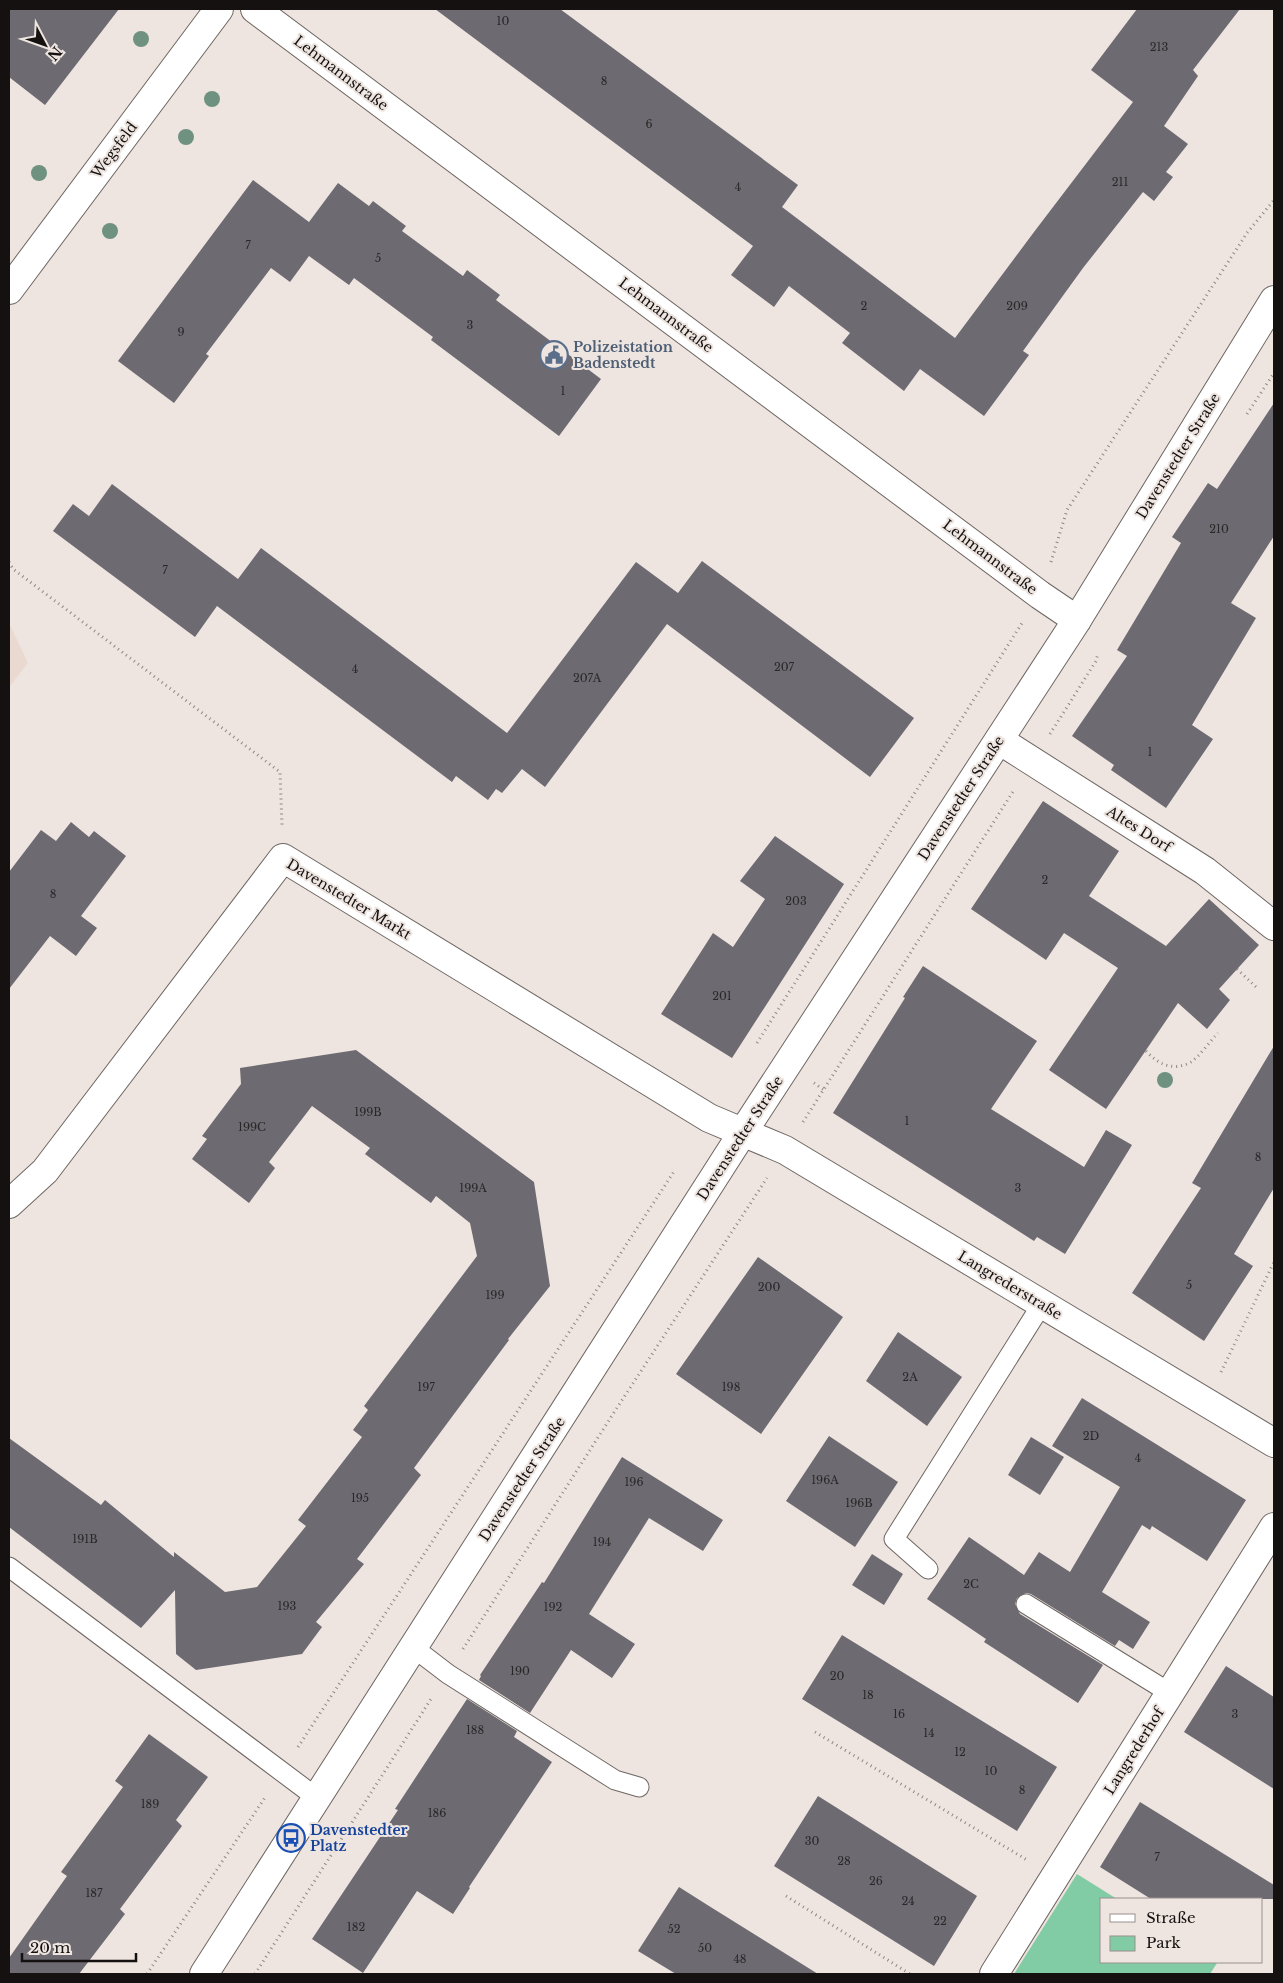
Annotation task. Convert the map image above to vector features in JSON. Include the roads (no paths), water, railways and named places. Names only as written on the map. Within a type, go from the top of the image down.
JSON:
[{"type":"street","name":"Wegsfeld","points":[[9,290],[219,9]]},
{"type":"street","name":"Lehmannstraße","points":[[255,9],[1040,595],[1077,620]]},
{"type":"street","name":"Davenstedter Straße","points":[[204,1974],[743,1132],[1077,620],[1274,300]]},
{"type":"street","name":"Altes Dorf","points":[[999,740],[1204,871],[1274,926]]},
{"type":"street","name":"Davenstedter Markt","points":[[9,1204],[45,1171],[283,858],[709,1118],[743,1132]]},
{"type":"street","name":"Langrederstraße","points":[[743,1132],[785,1150],[1274,1443]]},
{"type":"street","name":"Langrederhof","points":[[994,1974],[1274,1527]]},
{"type":"lane","points":[[928,1569],[894,1539],[1042,1304]]},
{"type":"lane","points":[[9,1567],[317,1798]]},
{"type":"lane","points":[[1026,1604],[1170,1693]]},
{"type":"lane","points":[[414,1648],[448,1674],[615,1780],[639,1787]]},
{"type":"place","name":"Polizeistation Badenstedt","points":[[554,355]]},
{"type":"place","name":"Davenstedter Platz","points":[[291,1838]]}]
